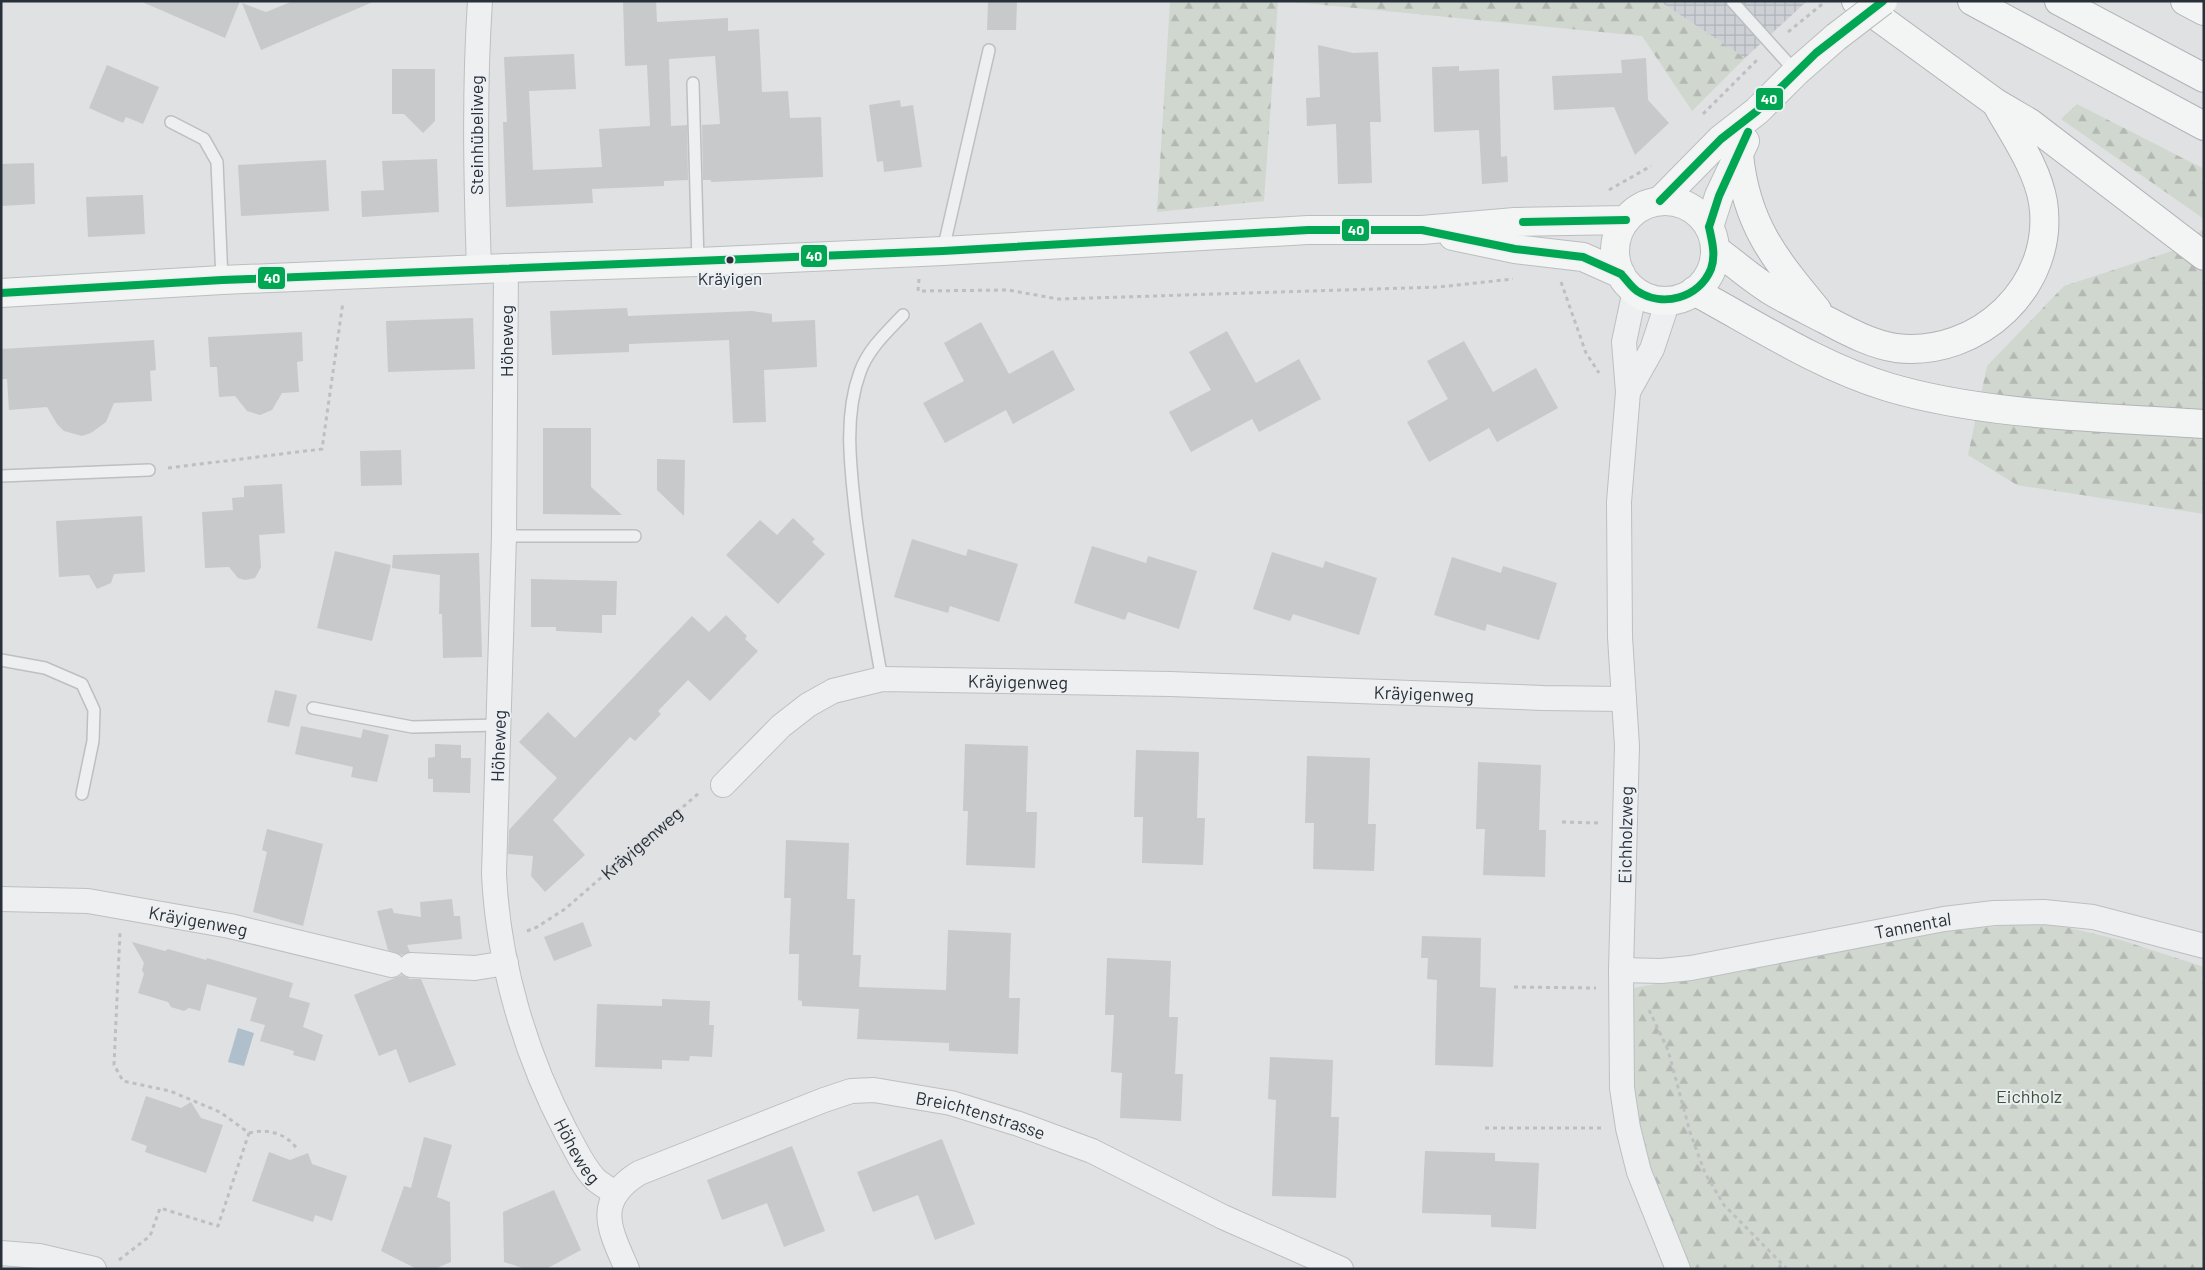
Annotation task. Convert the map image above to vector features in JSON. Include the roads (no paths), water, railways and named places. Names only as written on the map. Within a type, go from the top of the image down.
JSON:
[{"type":"main road","points":[[1856,1],[1996,103],[2037,128],[2204,256]]},
{"type":"main road","points":[[1660,201],[1722,139],[1757,111],[1796,72],[1836,37],[1883,1]]},
{"type":"main road","points":[[1972,1],[2204,126]]},
{"type":"main road","points":[[2059,1],[2204,78]]},
{"type":"main road","points":[[2185,1],[2204,11]]},
{"type":"main road","points":[[1628,282],[1616,256],[1617,237],[1626,220],[1647,204],[1660,201],[1675,202],[1689,206],[1701,215],[1712,238],[1772,291],[1871,342],[1896,348],[1922,348],[1947,344],[1973,335],[1994,322],[2013,302],[2028,280],[2038,256],[2044,231],[2043,202],[2031,166],[1996,103]]},
{"type":"main road","points":[[1422,230],[1515,248],[1583,257],[1628,282],[1645,296],[1668,301],[1682,298],[1694,291],[1706,280],[1713,265],[1712,238],[1719,196],[1739,155],[1757,111]]},
{"type":"main road","points":[[1739,155],[1746,199],[1768,246],[1786,273],[1826,320]]},
{"type":"main road","points":[[1,293],[222,280],[932,251],[1308,230],[1422,230],[1515,222],[1626,220]]},
{"type":"main road","points":[[1694,291],[1810,354],[1851,374],[1887,387],[1935,399],[1999,408],[2204,424]]},
{"type":"street","name":"Steinhübeliweg","points":[[479,269],[476,96],[480,1]]},
{"type":"street","name":"Höheweg","points":[[506,268],[504,536],[494,874],[496,899],[506,963],[534,1062],[550,1101],[585,1166],[597,1180],[614,1193]]},
{"type":"street","name":"Eichholzweg","points":[[1628,282],[1624,342],[1627,395],[1619,502],[1620,637],[1624,699],[1626,823],[1621,979],[1622,1088],[1628,1128],[1639,1172],[1678,1269]]},
{"type":"street","name":"Eichholzweg","points":[[1627,395],[1652,349],[1668,301]]},
{"type":"street","name":"Kräyigenweg","points":[[723,785],[781,726],[808,705],[833,692],[882,679],[1170,684],[1533,698],[1624,699]]},
{"type":"street","name":"Kräyigenweg","points":[[1,899],[88,901],[230,926],[401,965],[475,968],[506,963]]},
{"type":"street","name":"Tannental","points":[[1621,979],[1661,971],[1691,968],[1944,919],[1994,912],[2044,912],[2093,917],[2204,946]]},
{"type":"street","name":"Breichtenstrasse","points":[[614,1193],[625,1182],[639,1173],[824,1100],[852,1091],[874,1090],[951,1103],[1019,1124],[1092,1151],[1223,1216],[1341,1269]]},
{"type":"street","points":[[614,1193],[608,1210],[612,1230],[628,1269]]},
{"type":"street","points":[[1,1253],[39,1256],[105,1267]]},
{"type":"lane","points":[[1732,1],[1796,72]]},
{"type":"lane","points":[[932,251],[989,50]]},
{"type":"lane","points":[[693,83],[698,262]]},
{"type":"lane","points":[[171,122],[204,139],[217,162],[222,280]]},
{"type":"lane","points":[[882,679],[863,570],[850,462],[851,402],[860,370],[878,342],[904,315]]},
{"type":"lane","points":[[1,476],[149,470]]},
{"type":"lane","points":[[504,536],[635,536]]},
{"type":"lane","points":[[1,660],[45,668],[82,684],[94,710],[93,741],[82,794]]},
{"type":"lane","points":[[313,708],[412,727],[499,725]]},
{"type":"water","points":[[238,1028],[254,1033],[244,1066],[228,1062]]},
{"type":"place","name":"Kräyigen","points":[[730,260]]},
{"type":"park label","name":"Eichholz","points":[[2029,1096]]}]
